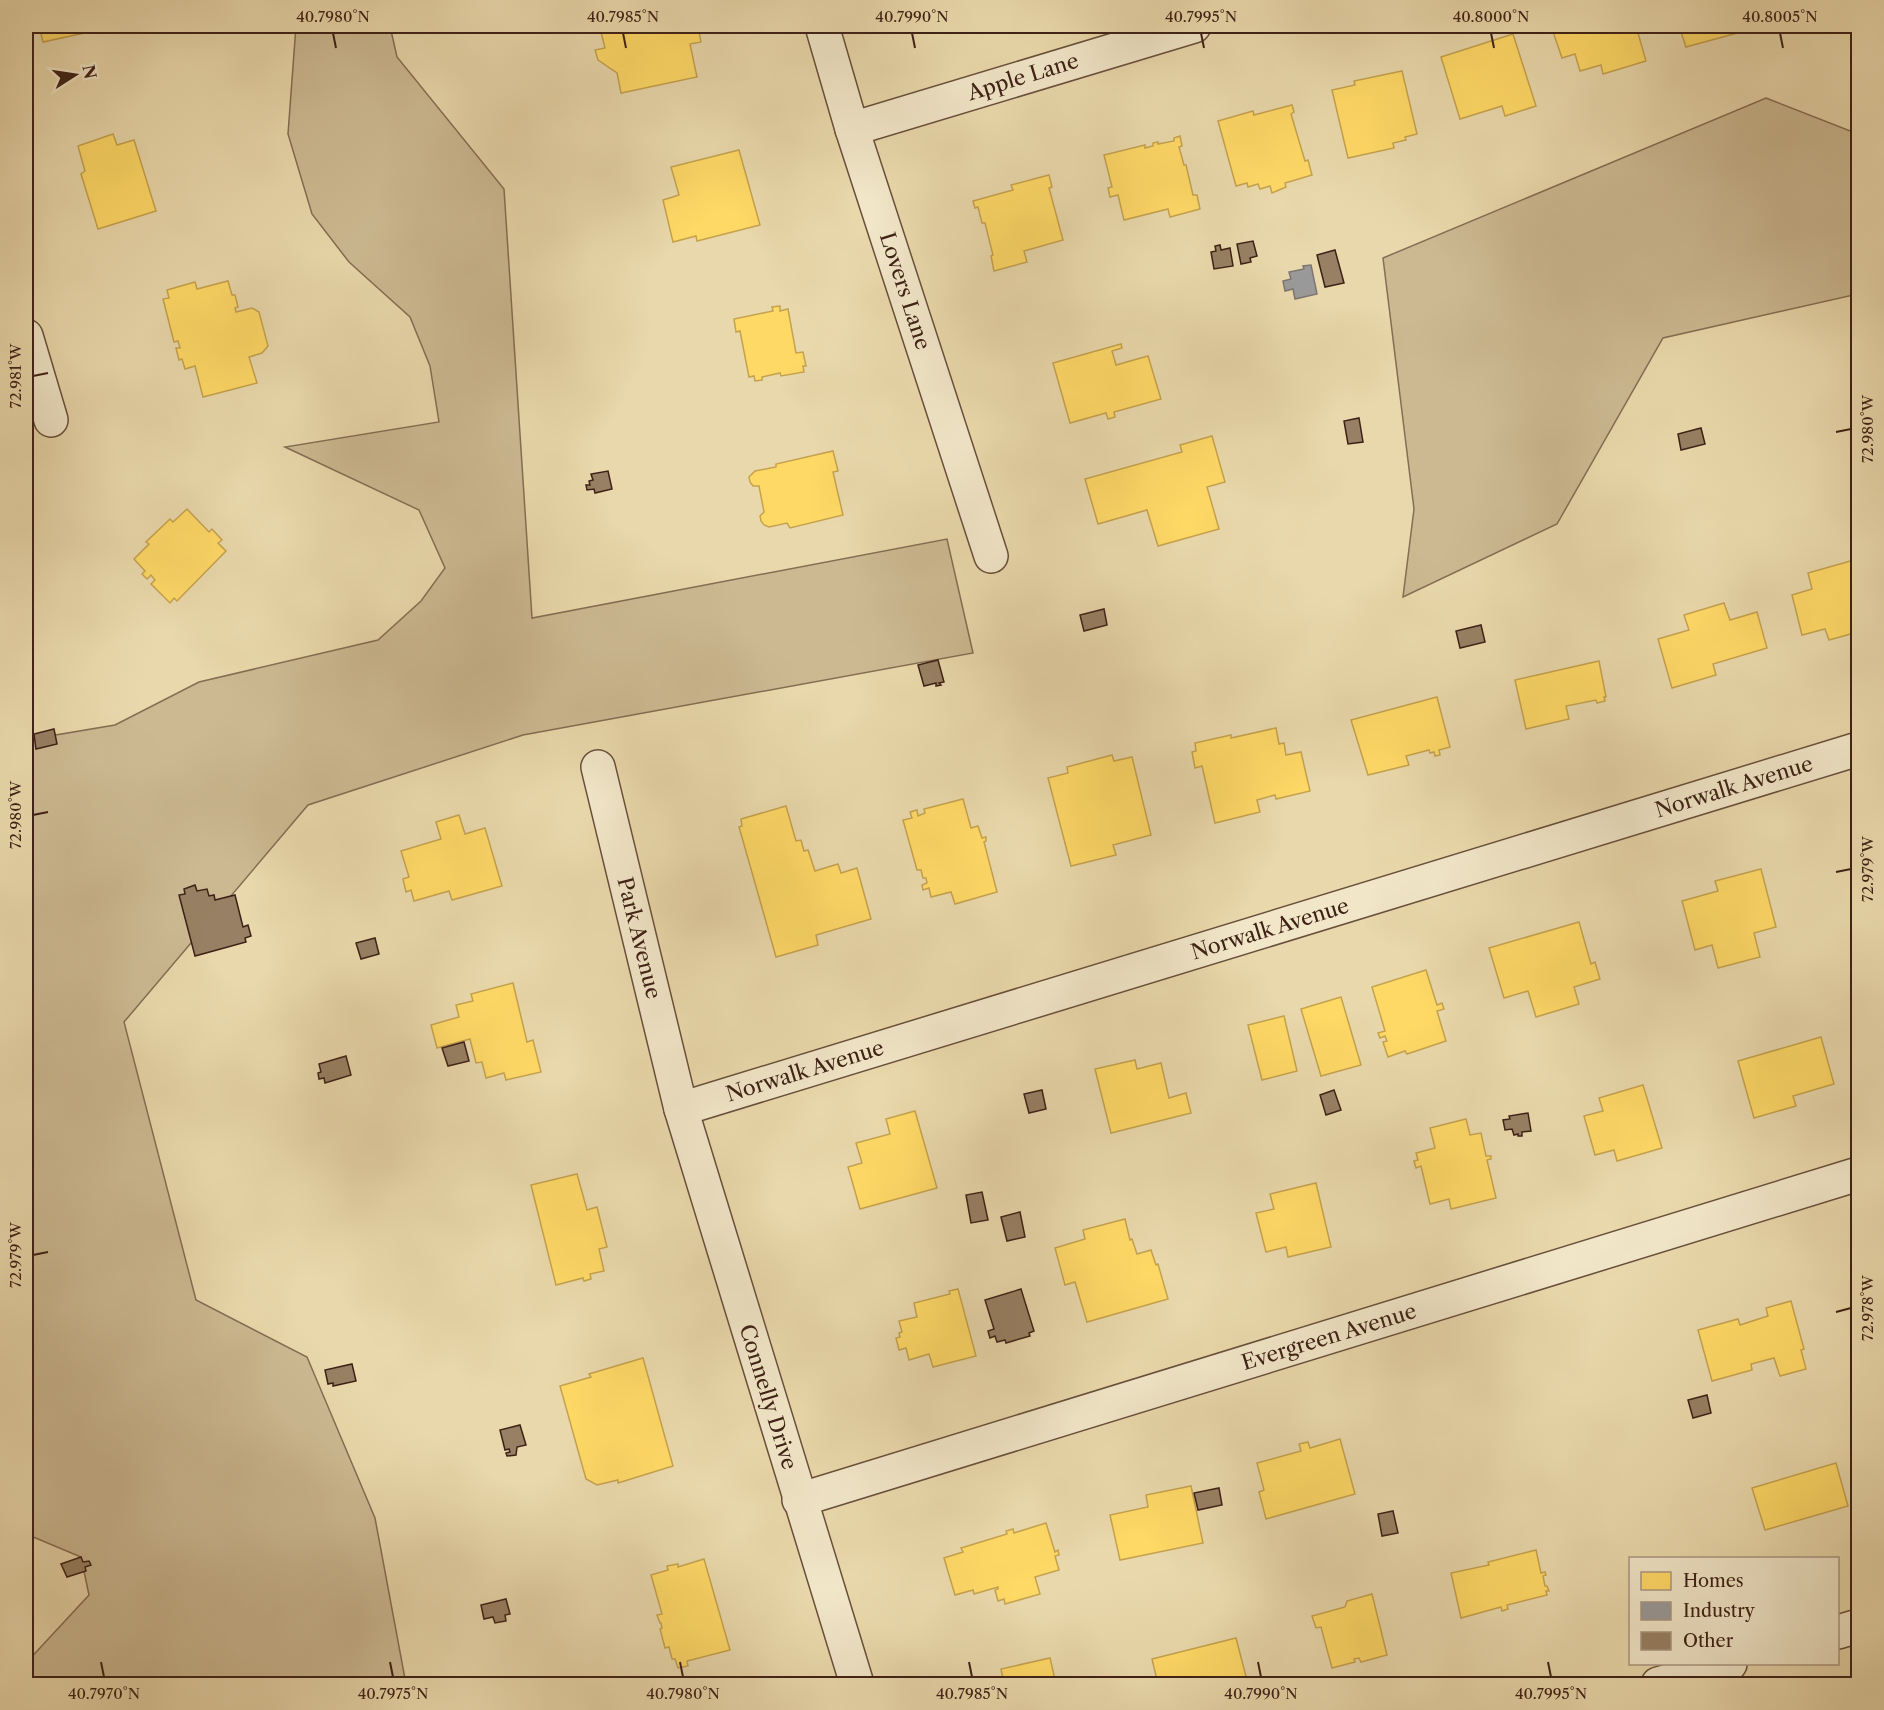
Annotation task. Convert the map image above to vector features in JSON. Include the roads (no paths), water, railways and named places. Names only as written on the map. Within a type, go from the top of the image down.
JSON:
[{"type":"street","name":"Lovers Lane","points":[[822,26],[852,129],[991,556]]},
{"type":"street","name":"Apple Lane","points":[[852,129],[1194,26]]},
{"type":"street","points":[[26,336],[51,420]]},
{"type":"street","name":"Norwalk Avenue","points":[[681,1109],[1858,749]]},
{"type":"street","name":"Park Avenue","points":[[598,767],[681,1109]]},
{"type":"street","name":"Connelly Drive","points":[[681,1109],[857,1684]]},
{"type":"street","name":"Evergreen Avenue","points":[[799,1500],[1858,1174]]},
{"type":"street","points":[[1839,1632],[1858,1626]]},
{"type":"street","points":[[1658,1684],[1726,1665]]}]
